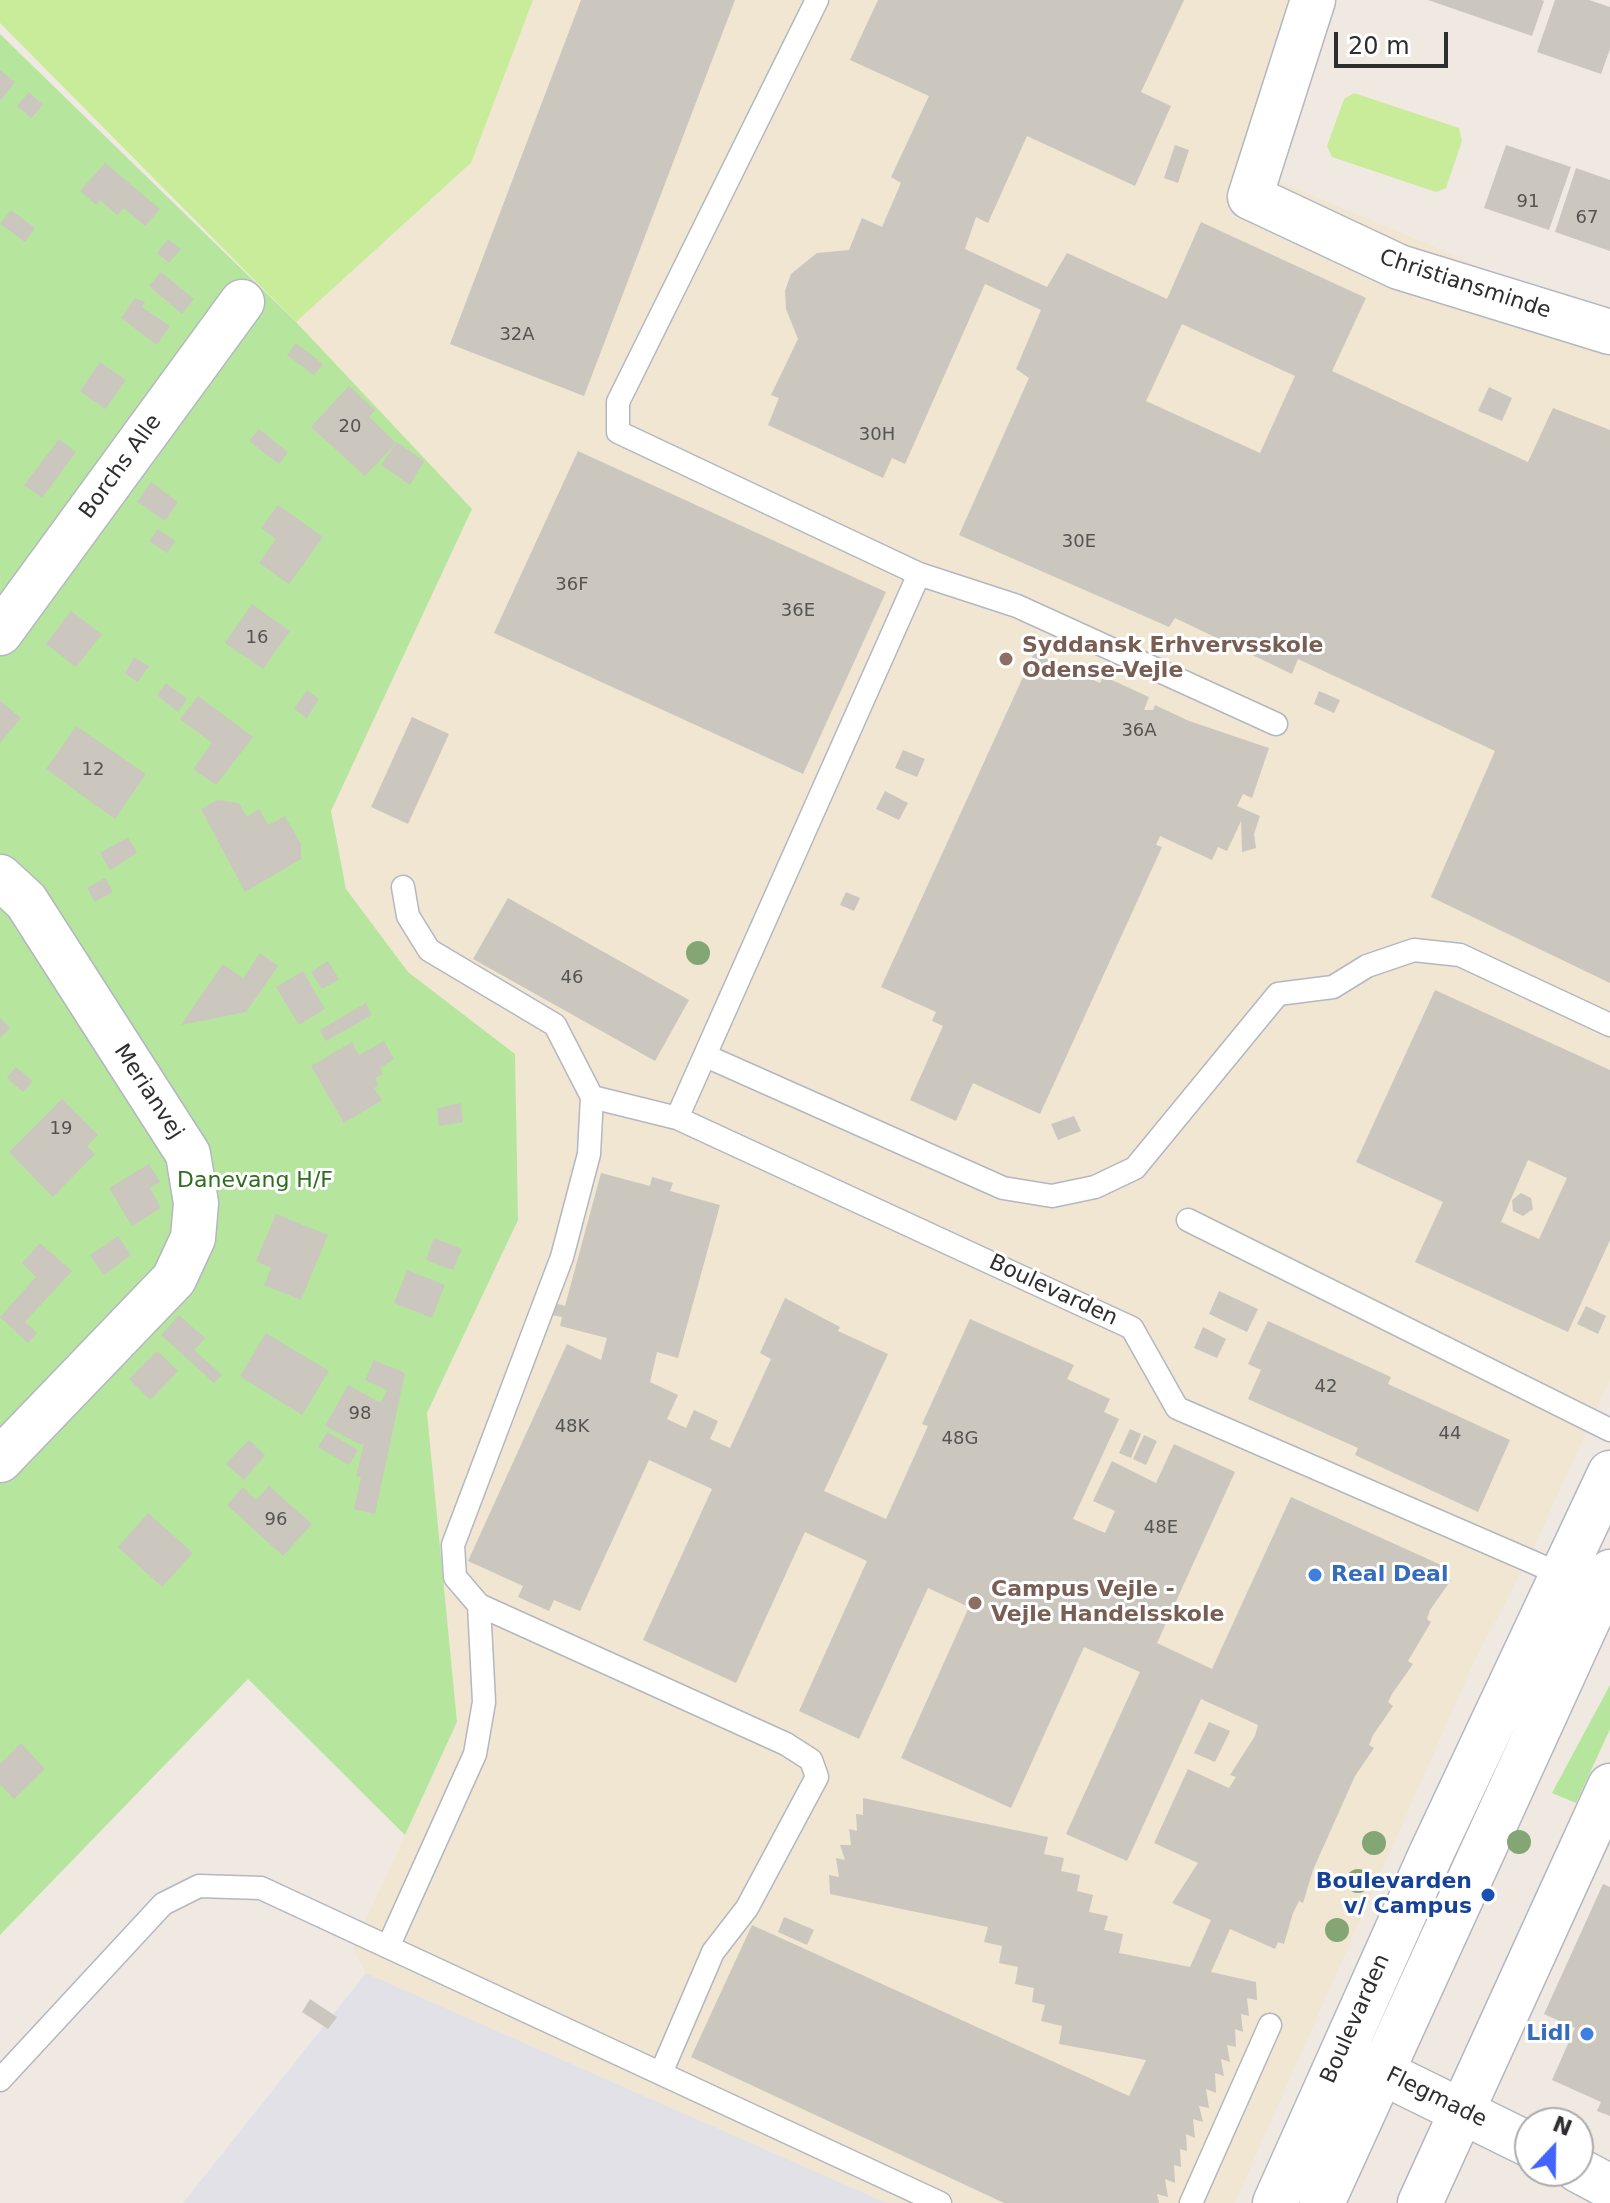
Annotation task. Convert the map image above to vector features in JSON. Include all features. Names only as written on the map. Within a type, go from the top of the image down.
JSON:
[{"type":"street","name":"Christiansminde","points":[[1313,0],[1250,197],[1399,267],[1610,332]]},
{"type":"street","name":"Borchs Alle","points":[[0,633],[242,302]]},
{"type":"street","name":"Merianvej","points":[[0,877],[26,901],[188,1154],[196,1203],[193,1238],[174,1279],[0,1460]]},
{"type":"street","name":"Boulevarden","points":[[1275,2203],[1341,2053],[1610,1473]]},
{"type":"street","name":"Boulevarden","points":[[1322,2203],[1605,1582]]},
{"type":"street","points":[[1420,2203],[1462,2110],[1599,1840],[1610,1786]]},
{"type":"street","name":"Flegmade","points":[[1341,2053],[1514,2137]]},
{"type":"lane","points":[[817,0],[618,402],[618,432],[919,574],[1017,606],[1276,724]]},
{"type":"lane","points":[[677,1118],[919,574]]},
{"type":"lane","points":[[403,887],[408,916],[429,950],[555,1025],[592,1097],[589,1154],[562,1257],[453,1545],[455,1577],[479,1605],[786,1744],[811,1760],[817,1777],[747,1908],[713,1952],[661,2073]]},
{"type":"lane","points":[[706,1056],[1003,1188],[1052,1196],[1095,1187],[1135,1168],[1278,994],[1333,987],[1367,966],[1414,950],[1460,955],[1610,1025]]},
{"type":"lane","name":"Boulevarden","points":[[592,1097],[677,1118],[1132,1328],[1177,1408],[1561,1575],[1605,1582]]},
{"type":"lane","points":[[1188,1220],[1610,1430]]},
{"type":"lane","points":[[388,1947],[475,1754],[484,1702],[479,1605]]},
{"type":"lane","points":[[0,2080],[163,1904],[199,1886],[261,1888],[940,2203]]},
{"type":"lane","points":[[1191,2203],[1270,2025]]},
{"type":"shaded area","name":"Syddansk Erhvervsskole Odense-Vejle","points":[[533,0],[1332,0],[1274,179],[1610,322],[1610,1379],[1536,1543],[1473,1664],[1235,2203],[887,2203],[366,1973],[353,1948],[457,1723],[427,1414],[518,1220],[515,1054],[408,972],[346,889],[331,810],[472,509],[296,322],[471,164]]},
{"type":"shaded area","points":[[366,1973],[887,2203],[183,2203]]},
{"type":"green space","points":[[0,0],[533,0],[471,163],[296,322],[0,23]]},
{"type":"green space","name":"Danevang H/F","points":[[0,34],[296,322],[472,509],[331,811],[346,889],[408,972],[515,1054],[518,1220],[427,1413],[457,1722],[405,1835],[248,1679],[0,1935]]},
{"type":"green space","points":[[1354,93],[1459,128],[1462,141],[1446,188],[1436,192],[1332,157],[1327,146],[1344,99]]},
{"type":"green space","points":[[1610,1685],[1610,1729],[1576,1803],[1552,1793]]},
{"type":"building","points":[[581,0],[735,0],[584,396],[450,344]]},
{"type":"building","points":[[878,0],[1184,0],[1141,92],[1171,106],[1135,186],[1027,136],[988,223],[976,217],[965,249],[1047,287],[1067,253],[1167,299],[1201,222],[1366,298],[1332,371],[1528,462],[1553,408],[1610,430],[1610,983],[1431,897],[1495,751],[1298,659],[1292,674],[1175,618],[1169,627],[959,535],[1029,378],[1016,369],[1041,310],[985,284],[905,464],[892,458],[883,478],[768,425],[779,398],[771,395],[798,339],[786,309],[785,291],[791,274],[817,253],[849,250],[862,218],[882,227],[901,183],[891,177],[929,96],[850,60]],"holes":[[[1182,324],[1295,376],[1260,453],[1146,401]]]},
{"type":"building","points":[[1428,0],[1542,0],[1544,1],[1532,36]]},
{"type":"building","points":[[1555,0],[1589,0],[1610,7],[1610,49],[1601,74],[1537,52]]},
{"type":"building","points":[[0,70],[15,82],[0,101]]},
{"type":"building","points":[[29,92],[43,105],[31,118],[17,106]]},
{"type":"building","points":[[1175,145],[1189,150],[1178,183],[1164,178]]},
{"type":"building","points":[[1506,145],[1571,167],[1549,230],[1484,208]]},
{"type":"building","points":[[105,163],[160,209],[145,226],[124,208],[117,215],[100,200],[96,205],[80,191]]},
{"type":"building","points":[[1576,168],[1610,180],[1610,251],[1555,232]]},
{"type":"building","points":[[11,210],[35,228],[25,242],[0,224]]},
{"type":"building","points":[[168,239],[181,249],[169,263],[157,253]]},
{"type":"building","points":[[161,272],[194,299],[182,314],[149,286]]},
{"type":"building","points":[[135,298],[145,302],[142,307],[170,326],[157,345],[121,318]]},
{"type":"building","points":[[296,343],[323,364],[314,375],[287,355]]},
{"type":"building","points":[[100,362],[126,380],[105,409],[80,391]]},
{"type":"building","points":[[349,386],[375,410],[369,417],[396,443],[365,476],[311,427]]},
{"type":"building","points":[[1489,387],[1512,398],[1502,421],[1478,411]]},
{"type":"building","points":[[259,429],[288,452],[279,464],[249,441]]},
{"type":"building","points":[[59,439],[76,452],[42,498],[24,485]]},
{"type":"building","points":[[397,442],[424,461],[410,485],[381,465]]},
{"type":"building","points":[[578,451],[886,592],[803,774],[494,633]]},
{"type":"building","points":[[151,482],[178,502],[165,521],[137,502]]},
{"type":"building","points":[[278,505],[323,537],[289,584],[259,563],[276,539],[261,528]]},
{"type":"building","points":[[158,529],[175,541],[167,553],[149,541]]},
{"type":"building","points":[[252,604],[290,631],[263,669],[225,643]]},
{"type":"building","points":[[71,611],[102,634],[76,667],[46,644]]},
{"type":"building","points":[[1034,653],[1100,683],[1103,676],[1149,697],[1144,710],[1153,710],[1155,705],[1189,721],[1269,748],[1252,798],[1243,794],[1237,806],[1260,816],[1254,834],[1256,848],[1242,852],[1241,821],[1227,851],[1218,847],[1212,860],[1160,836],[1156,845],[1162,847],[1040,1114],[973,1083],[956,1121],[910,1100],[943,1026],[932,1021],[936,1012],[881,987]]},
{"type":"building","points":[[134,657],[149,666],[138,682],[125,674]]},
{"type":"building","points":[[166,683],[187,699],[178,712],[157,695]]},
{"type":"building","points":[[307,690],[319,699],[307,718],[294,709]]},
{"type":"building","points":[[1319,691],[1340,700],[1334,713],[1314,704]]},
{"type":"building","points":[[198,696],[253,737],[216,785],[193,769],[212,743],[180,719]]},
{"type":"building","points":[[0,701],[21,718],[0,743]]},
{"type":"building","points":[[412,717],[449,734],[408,824],[371,807]]},
{"type":"building","points":[[76,726],[146,774],[115,819],[46,769]]},
{"type":"building","points":[[903,750],[925,759],[917,777],[895,768]]},
{"type":"building","points":[[885,791],[908,803],[899,820],[876,809]]},
{"type":"building","points":[[218,800],[239,803],[247,817],[259,809],[268,825],[285,816],[301,844],[301,859],[245,892],[201,809]]},
{"type":"building","points":[[128,837],[137,853],[110,870],[100,853]]},
{"type":"building","points":[[105,878],[113,892],[95,902],[87,888]]},
{"type":"building","points":[[846,892],[860,898],[854,911],[840,905]]},
{"type":"building","points":[[508,898],[689,1000],[655,1061],[473,959]]},
{"type":"building","points":[[260,953],[278,966],[246,1012],[181,1025],[223,964],[243,978]]},
{"type":"building","points":[[328,961],[339,979],[322,989],[311,972]]},
{"type":"building","points":[[303,971],[325,1009],[299,1025],[276,987]]},
{"type":"building","points":[[1435,990],[1610,1070],[1610,1240],[1568,1332],[1415,1262],[1443,1202],[1356,1162]],"holes":[[[1528,1160],[1567,1178],[1539,1239],[1501,1222]]]},
{"type":"building","points":[[366,1003],[372,1015],[326,1041],[320,1030]]},
{"type":"building","points":[[0,1018],[10,1028],[0,1038]]},
{"type":"building","points":[[384,1041],[394,1059],[380,1068],[383,1074],[375,1078],[379,1085],[374,1088],[382,1100],[344,1123],[311,1066],[352,1042],[359,1055]]},
{"type":"building","points":[[16,1067],[33,1081],[23,1092],[7,1078]]},
{"type":"building","points":[[62,1099],[98,1135],[87,1146],[95,1154],[53,1197],[9,1152]]},
{"type":"building","points":[[461,1103],[463,1122],[439,1126],[437,1108]]},
{"type":"building","points":[[1074,1116],[1081,1131],[1058,1140],[1051,1124]]},
{"type":"building","points":[[149,1164],[160,1182],[150,1188],[161,1208],[132,1226],[109,1188]]},
{"type":"building","points":[[601,1173],[650,1186],[652,1177],[673,1183],[670,1191],[720,1205],[678,1358],[657,1352],[650,1382],[678,1395],[667,1419],[686,1428],[694,1410],[718,1421],[710,1439],[730,1448],[771,1359],[760,1353],[785,1298],[840,1327],[838,1331],[888,1354],[824,1491],[886,1519],[928,1426],[922,1424],[970,1319],[1074,1365],[1067,1379],[1110,1399],[1104,1412],[1119,1419],[1073,1519],[1105,1533],[1115,1511],[1093,1501],[1112,1461],[1156,1483],[1174,1444],[1235,1472],[1157,1643],[1212,1669],[1291,1497],[1450,1569],[1446,1578],[1451,1580],[1430,1610],[1427,1619],[1431,1622],[1408,1661],[1413,1664],[1388,1702],[1393,1706],[1373,1735],[1369,1745],[1374,1748],[1355,1776],[1313,1870],[1303,1903],[1299,1901],[1293,1913],[1284,1944],[1278,1942],[1275,1949],[1230,1929],[1211,1972],[1256,1982],[1257,2000],[1247,1998],[1249,2016],[1241,2014],[1243,2032],[1235,2029],[1236,2047],[1227,2045],[1230,2062],[1221,2059],[1224,2076],[1215,2073],[1216,2093],[1206,2089],[1209,2108],[1199,2106],[1203,2122],[1193,2119],[1195,2138],[1186,2134],[1187,2151],[1180,2149],[1181,2167],[1174,2165],[1175,2183],[1165,2179],[1168,2197],[1157,2194],[1159,2203],[1004,2203],[691,2057],[752,1925],[1129,2096],[1146,2060],[1059,2044],[1062,2026],[1041,2021],[1045,2005],[1032,2002],[1034,1988],[1015,1984],[1018,1967],[999,1963],[1002,1946],[984,1942],[988,1927],[830,1894],[829,1875],[839,1877],[836,1858],[845,1860],[840,1845],[851,1845],[849,1829],[857,1831],[856,1814],[863,1815],[863,1798],[1048,1837],[1044,1854],[1064,1858],[1061,1871],[1080,1875],[1077,1891],[1093,1895],[1089,1912],[1108,1916],[1104,1930],[1123,1934],[1119,1953],[1190,1967],[1211,1920],[1172,1903],[1198,1863],[1154,1843],[1188,1769],[1229,1788],[1236,1777],[1230,1775],[1255,1736],[1258,1725],[1201,1699],[1127,1861],[1066,1834],[1140,1672],[1084,1647],[1011,1808],[901,1758],[969,1607],[928,1588],[859,1739],[799,1711],[867,1561],[805,1532],[736,1683],[643,1640],[712,1489],[649,1460],[580,1611],[554,1600],[549,1611],[518,1597],[523,1586],[468,1561],[567,1344],[601,1360],[607,1338],[560,1326],[562,1317],[551,1315],[555,1303],[565,1306]]},
{"type":"building","points":[[1521,1193],[1531,1198],[1533,1209],[1523,1216],[1513,1211],[1512,1200]]},
{"type":"building","points":[[276,1214],[328,1235],[301,1300],[264,1285],[271,1268],[256,1261]]},
{"type":"building","points":[[118,1236],[131,1255],[104,1275],[90,1255]]},
{"type":"building","points":[[434,1238],[462,1249],[453,1270],[426,1260]]},
{"type":"building","points":[[40,1243],[72,1271],[25,1322],[37,1333],[28,1343],[0,1317],[36,1277],[22,1263]]},
{"type":"building","points":[[407,1270],[445,1285],[432,1318],[394,1303]]},
{"type":"building","points":[[1219,1291],[1258,1309],[1247,1332],[1209,1314]]},
{"type":"building","points":[[1586,1306],[1606,1316],[1598,1334],[1577,1324]]},
{"type":"building","points":[[179,1315],[205,1338],[194,1350],[222,1375],[214,1383],[161,1335]]},
{"type":"building","points":[[1268,1321],[1391,1377],[1388,1384],[1510,1440],[1478,1512],[1355,1455],[1358,1448],[1248,1399],[1261,1370],[1248,1364]]},
{"type":"building","points":[[1203,1327],[1226,1339],[1217,1358],[1194,1348]]},
{"type":"building","points":[[266,1333],[329,1371],[302,1415],[240,1376]]},
{"type":"building","points":[[157,1351],[178,1371],[150,1400],[129,1379]]},
{"type":"building","points":[[374,1360],[405,1373],[375,1514],[354,1509],[361,1477],[356,1476],[364,1443],[361,1445],[325,1426],[348,1385],[381,1403],[387,1390],[365,1380]]},
{"type":"building","points":[[1130,1429],[1141,1434],[1131,1458],[1119,1453]]},
{"type":"building","points":[[327,1432],[358,1450],[349,1465],[318,1447]]},
{"type":"building","points":[[1144,1435],[1157,1441],[1146,1465],[1133,1459]]},
{"type":"building","points":[[249,1440],[265,1455],[244,1480],[226,1464]]},
{"type":"building","points":[[269,1486],[312,1524],[283,1556],[227,1505],[243,1487],[256,1500]]},
{"type":"building","points":[[148,1513],[193,1553],[162,1587],[118,1547]]},
{"type":"building","points":[[1209,1722],[1230,1731],[1215,1762],[1194,1753]]},
{"type":"building","points":[[21,1743],[45,1769],[14,1799],[0,1784],[0,1764]]},
{"type":"building","points":[[1603,1884],[1610,1887],[1610,2116],[1597,2111],[1601,2102],[1552,2080],[1575,2028],[1544,2014]]},
{"type":"building","points":[[784,1917],[814,1930],[807,1945],[778,1932]]},
{"type":"building","points":[[310,1999],[337,2017],[328,2029],[302,2012]]},
{"type":"place","name":"Syddansk Erhvervsskole Odense-Vejle","points":[[1006,659]]},
{"type":"place","name":"Real Deal","points":[[1315,1575]]},
{"type":"place","name":"Campus Vejle - Vejle Handelsskole","points":[[975,1603]]},
{"type":"place","name":"Boulevarden v/ Campus","points":[[1488,1895]]},
{"type":"place","name":"Lidl","points":[[1587,2034]]}]
